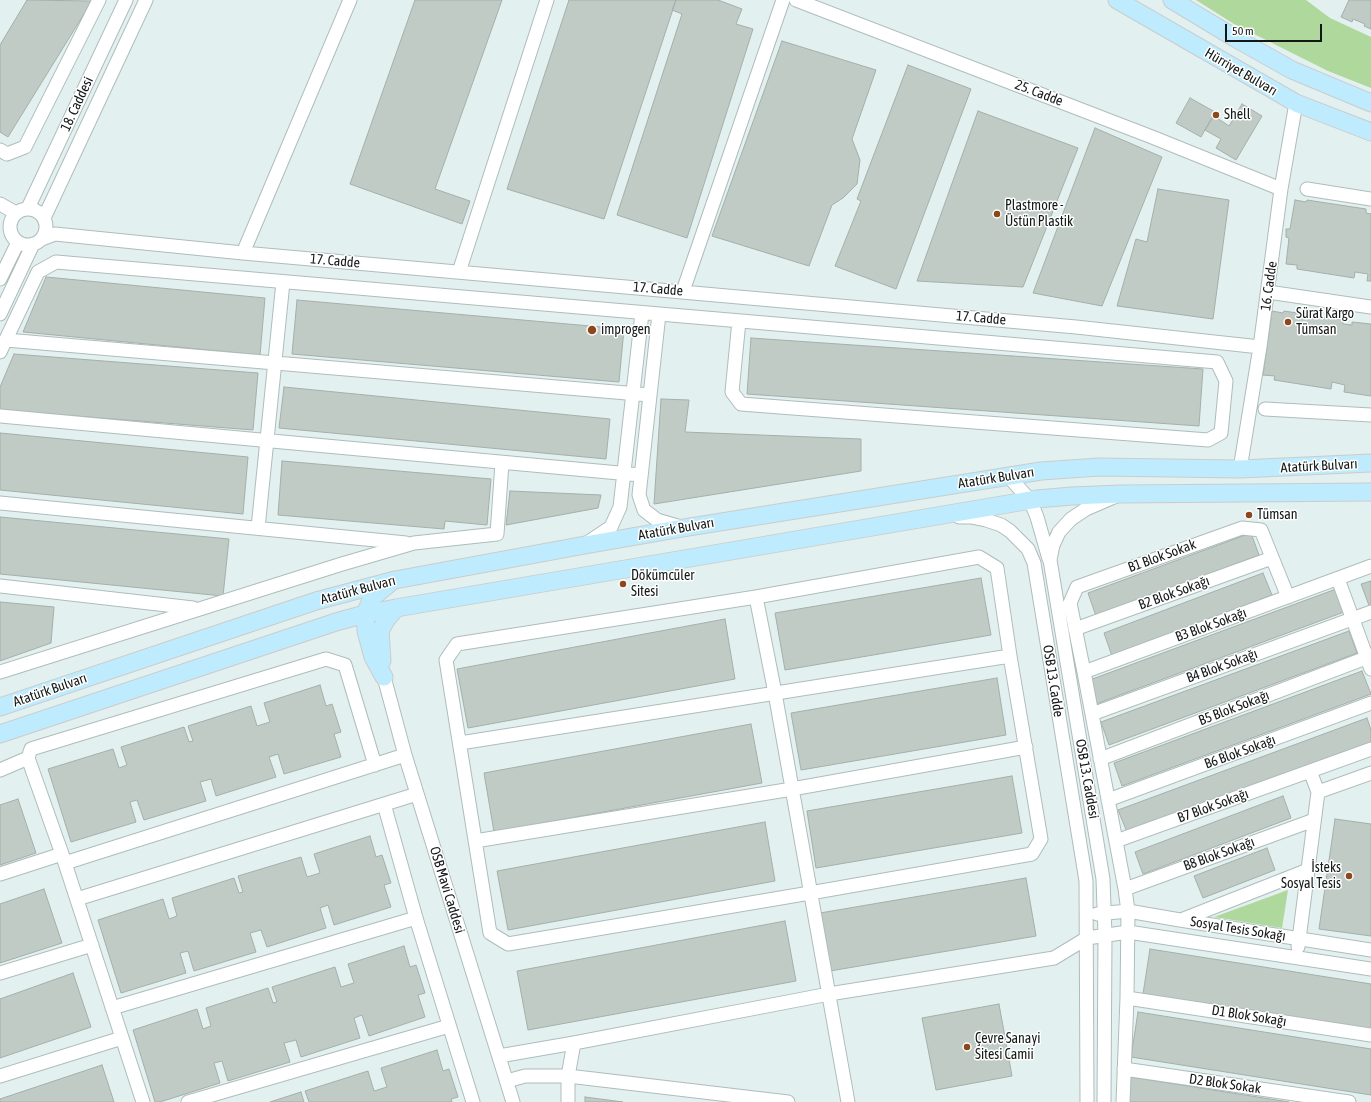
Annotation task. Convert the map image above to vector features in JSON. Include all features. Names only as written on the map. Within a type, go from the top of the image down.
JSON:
[{"type":"main road","name":"Hürriyet Bulvarı","points":[[1116,0],[1296,103],[1371,132]]},
{"type":"main road","name":"Hürriyet Bulvarı","points":[[1172,0],[1292,70],[1371,103]]},
{"type":"main road","name":"Atatürk Bulvarı","points":[[0,707],[316,601],[395,580],[585,545],[1040,471],[1099,467],[1240,469],[1371,463]]},
{"type":"main road","name":"Atatürk Bulvarı","points":[[0,734],[329,624],[365,614],[396,608],[1030,500],[1120,494],[1371,492]]},
{"type":"main road","points":[[384,677],[373,657],[366,631],[365,614],[372,598],[395,580]]},
{"type":"main road","points":[[384,677],[380,631],[386,620],[396,608]]},
{"type":"street","points":[[0,150],[7,154],[25,148],[99,0]]},
{"type":"street","name":"18. Caddesi","points":[[28,208],[126,0]]},
{"type":"street","points":[[0,314],[37,242],[45,234],[45,220],[146,0]]},
{"type":"street","points":[[243,253],[350,0]]},
{"type":"street","points":[[459,272],[547,0]]},
{"type":"street","points":[[683,291],[783,0]]},
{"type":"street","name":"25. Cadde","points":[[796,0],[1152,137],[1281,189]]},
{"type":"street","name":"16. Cadde","points":[[1240,469],[1260,347],[1281,189],[1296,103]]},
{"type":"street","points":[[1307,188],[1371,198]]},
{"type":"street","points":[[0,204],[16,213]]},
{"type":"street","points":[[0,279],[10,222],[16,213],[28,208],[37,211],[55,234],[37,242],[23,244],[9,233]]},
{"type":"street","name":"17. Cadde","points":[[55,234],[243,253],[1076,327],[1260,347]]},
{"type":"street","points":[[0,352],[38,272],[56,262],[1217,362],[1226,381],[1221,433],[1208,440],[741,404],[732,392],[739,321]]},
{"type":"street","points":[[258,528],[283,282]]},
{"type":"street","points":[[1268,292],[1371,307]]},
{"type":"street","points":[[585,545],[611,527],[620,507],[642,313]]},
{"type":"street","points":[[660,314],[639,495],[644,510],[657,520],[683,528]]},
{"type":"street","points":[[6,340],[650,395]]},
{"type":"street","points":[[1265,409],[1371,415]]},
{"type":"street","points":[[0,416],[641,474]]},
{"type":"street","points":[[0,672],[342,564],[414,543],[498,534],[502,462]]},
{"type":"street","points":[[1008,476],[1030,500],[1038,517],[1050,560]]},
{"type":"street","name":"OSB 13. Caddesi","points":[[1104,1102],[1104,879],[1050,560],[1053,545],[1059,532],[1071,519],[1086,509],[1120,494]]},
{"type":"street","points":[[0,503],[414,543]]},
{"type":"street","name":"OSB 13. Cadde","points":[[938,516],[971,517],[1000,525],[1010,531],[1028,549],[1034,563],[1086,881],[1088,938]]},
{"type":"street","name":"B1 Blok Sokak","points":[[1075,629],[1070,603],[1077,586],[1242,528],[1261,530],[1272,558]]},
{"type":"street","points":[[979,557],[997,568],[1010,656],[1041,839],[1032,854],[508,944],[490,933],[446,660],[457,644],[756,597],[979,557]]},
{"type":"street","points":[[1272,558],[1288,597]]},
{"type":"street","name":"B2 Blok Sokağı","points":[[1075,629],[1272,558]]},
{"type":"street","name":"B3 Blok Sokağı","points":[[1084,672],[1371,566]]},
{"type":"street","points":[[1338,579],[1370,661]]},
{"type":"street","points":[[0,586],[199,609]]},
{"type":"street","points":[[756,597],[775,693],[848,1102]]},
{"type":"street","name":"B4 Blok Sokağı","points":[[1092,714],[1371,612]]},
{"type":"street","points":[[1075,629],[1125,888],[1128,911],[1127,998],[1123,1102]]},
{"type":"street","points":[[460,743],[1010,656]]},
{"type":"street","points":[[143,1102],[77,899],[28,758],[31,749],[326,659],[345,665],[375,765]]},
{"type":"street","name":"B5 Blok Sokağı","points":[[1100,758],[1370,661]]},
{"type":"street","name":"OSB Mavi Caddesi","points":[[384,677],[405,755],[513,1102]]},
{"type":"street","name":"B6 Blok Sokağı","points":[[1108,800],[1371,703]]},
{"type":"street","points":[[475,841],[792,789],[1026,747]]},
{"type":"street","name":"B7 Blok Sokağı","points":[[1116,841],[1371,750]]},
{"type":"street","points":[[0,874],[63,859],[405,755]]},
{"type":"street","points":[[0,770],[28,758]]},
{"type":"street","points":[[1296,957],[1318,792],[1310,771]]},
{"type":"street","points":[[1318,792],[1371,773]]},
{"type":"street","points":[[77,899],[417,794]]},
{"type":"street","points":[[384,804],[416,918],[473,1102]]},
{"type":"street","name":"B8 Blok Sokağı","points":[[1125,888],[1314,820]]},
{"type":"street","points":[[1180,920],[1308,870]]},
{"type":"street","name":"Sosyal Tesis Sokağı","points":[[1087,916],[1104,912],[1128,911],[1371,950]]},
{"type":"street","points":[[112,1008],[416,918]]},
{"type":"street","name":"Sosyal Tesis Sokağı","points":[[1088,938],[1128,932],[1371,968]]},
{"type":"street","points":[[499,1056],[828,994],[1054,958],[1088,938]]},
{"type":"street","points":[[1087,1102],[1088,938]]},
{"type":"street","points":[[0,973],[92,945]]},
{"type":"street","name":"D1 Blok Sokağı","points":[[1127,998],[1371,1035]]},
{"type":"street","points":[[188,1102],[449,1026]]},
{"type":"street","points":[[0,1076],[122,1038]]},
{"type":"street","points":[[568,1102],[568,1076],[574,1043]]},
{"type":"street","name":"D2 Blok Sokak","points":[[1124,1069],[1349,1102]]},
{"type":"street","points":[[507,1081],[525,1076],[568,1076],[788,1102]]},
{"type":"green space","points":[[1196,0],[1306,0],[1330,18],[1371,37],[1371,88],[1328,71],[1234,24]]},
{"type":"green space","points":[[1288,890],[1282,928],[1214,917]]},
{"type":"building","points":[[27,0],[92,1],[8,137],[0,132],[0,45]]},
{"type":"building","points":[[415,0],[502,0],[435,189],[470,201],[462,224],[350,184]]},
{"type":"building","points":[[569,0],[676,0],[604,219],[507,189]]},
{"type":"building","points":[[676,0],[718,0],[742,9],[736,24],[753,29],[687,238],[617,215],[682,14],[672,10]]},
{"type":"building","points":[[1349,0],[1371,0],[1371,29],[1364,26],[1365,24],[1353,19],[1352,22],[1341,17]]},
{"type":"building","points":[[782,41],[876,70],[852,139],[860,160],[857,184],[843,198],[832,205],[809,266],[712,236]]},
{"type":"building","points":[[908,65],[971,89],[896,289],[835,266],[861,201],[857,199]]},
{"type":"building","points":[[1190,98],[1215,112],[1201,137],[1176,123]]},
{"type":"building","points":[[1242,104],[1262,116],[1236,160],[1216,148],[1221,139],[1205,130],[1214,116],[1229,126]]},
{"type":"building","name":"Plastmore - Üstün Plastik","points":[[978,111],[1078,148],[1023,287],[917,281]]},
{"type":"building","points":[[1095,128],[1162,157],[1102,306],[1033,293]]},
{"type":"building","points":[[1158,189],[1229,200],[1213,319],[1117,306],[1136,239],[1147,242]]},
{"type":"building","points":[[1295,200],[1306,202],[1307,200],[1366,209],[1366,213],[1371,214],[1371,281],[1367,281],[1368,274],[1355,272],[1354,278],[1297,269],[1297,265],[1286,264],[1289,238],[1286,237],[1286,229],[1290,229]]},
{"type":"building","points":[[46,277],[265,298],[260,355],[23,332]]},
{"type":"building","points":[[297,300],[624,329],[619,382],[292,354]]},
{"type":"building","points":[[1272,311],[1283,313],[1284,311],[1343,320],[1343,324],[1352,325],[1352,322],[1371,324],[1371,396],[1344,392],[1345,385],[1332,382],[1331,389],[1274,380],[1275,376],[1263,375]]},
{"type":"building","points":[[751,338],[1203,369],[1199,426],[747,394]]},
{"type":"building","points":[[14,354],[258,373],[253,430],[0,410],[0,387]]},
{"type":"building","points":[[284,387],[610,419],[606,459],[279,428]]},
{"type":"building","points":[[661,399],[689,400],[685,432],[861,439],[861,471],[654,504]]},
{"type":"building","points":[[0,433],[248,457],[243,514],[0,490]]},
{"type":"building","points":[[282,461],[491,479],[487,525],[445,521],[444,529],[278,515]]},
{"type":"building","points":[[510,491],[601,495],[598,508],[506,525]]},
{"type":"building","points":[[0,517],[229,539],[223,596],[0,574]]},
{"type":"building","points":[[1251,533],[1259,555],[1096,616],[1088,593]]},
{"type":"building","points":[[1263,573],[1272,595],[1112,656],[1104,633]]},
{"type":"building","points":[[981,578],[991,635],[785,670],[775,613]]},
{"type":"building","points":[[1371,581],[1371,608],[1370,608],[1361,584]]},
{"type":"building","points":[[1336,589],[1344,612],[1096,704],[1087,681]]},
{"type":"building","points":[[0,602],[54,607],[51,643],[0,661]]},
{"type":"building","points":[[725,619],[735,679],[468,728],[457,669]]},
{"type":"building","points":[[1349,631],[1357,653],[1109,745],[1101,722]]},
{"type":"building","points":[[1362,671],[1371,694],[1122,786],[1114,763]]},
{"type":"building","points":[[997,678],[1006,735],[801,770],[791,713]]},
{"type":"building","points":[[320,685],[326,706],[332,704],[341,732],[334,734],[341,757],[284,774],[278,754],[269,757],[276,777],[216,796],[211,779],[200,782],[206,801],[144,820],[137,800],[130,802],[136,822],[71,842],[48,769],[113,749],[119,768],[127,765],[121,747],[184,727],[189,742],[193,741],[188,726],[251,706],[257,726],[270,722],[264,703]]},
{"type":"building","points":[[1367,718],[1371,730],[1371,742],[1127,832],[1118,810]]},
{"type":"building","points":[[751,724],[762,783],[494,832],[484,773]]},
{"type":"building","points":[[1012,776],[1022,833],[816,868],[807,811]]},
{"type":"building","points":[[1283,796],[1291,818],[1143,874],[1135,852]]},
{"type":"building","points":[[18,799],[36,853],[0,865],[0,805]]},
{"type":"building","name":"İsteks Sosyal Tesis","points":[[1335,819],[1371,824],[1371,936],[1319,929]]},
{"type":"building","points":[[765,822],[775,881],[508,930],[497,871]]},
{"type":"building","points":[[370,836],[376,857],[382,855],[391,883],[384,885],[391,907],[334,925],[328,905],[320,908],[326,928],[267,947],[261,930],[250,933],[256,952],[194,971],[188,951],[180,953],[186,973],[121,993],[98,920],[163,899],[169,919],[177,916],[172,898],[234,878],[239,893],[243,892],[238,876],[301,857],[307,877],[320,873],[314,854]]},
{"type":"building","points":[[1267,848],[1275,870],[1203,898],[1194,876]]},
{"type":"building","points":[[1026,878],[1036,936],[830,971],[820,913]]},
{"type":"building","points":[[44,889],[62,943],[0,963],[0,904]]},
{"type":"building","points":[[785,921],[796,981],[528,1030],[517,971]]},
{"type":"building","points":[[404,946],[410,967],[416,965],[425,993],[418,995],[425,1017],[369,1036],[362,1015],[354,1018],[360,1038],[301,1057],[296,1040],[284,1043],[290,1062],[228,1081],[222,1061],[214,1063],[220,1083],[160,1102],[155,1102],[133,1030],[197,1009],[203,1029],[211,1026],[206,1008],[268,988],[273,1003],[277,1002],[272,987],[335,967],[341,987],[354,983],[348,964]]},
{"type":"building","points":[[1150,949],[1371,984],[1371,1030],[1143,994]]},
{"type":"building","points":[[73,973],[91,1027],[0,1058],[0,999]]},
{"type":"building","name":"Çevre Sanayi Sitesi Camii","points":[[999,1004],[1012,1076],[936,1090],[922,1018]]},
{"type":"building","points":[[1138,1012],[1371,1049],[1371,1095],[1131,1057]]},
{"type":"building","points":[[437,1050],[443,1071],[449,1069],[458,1097],[451,1099],[452,1102],[309,1102],[305,1091],[368,1071],[374,1091],[387,1087],[381,1068]]},
{"type":"building","points":[[102,1065],[114,1102],[0,1102],[0,1099]]},
{"type":"building","points":[[1131,1077],[1289,1102],[1127,1102]]},
{"type":"building","points":[[301,1092],[304,1102],[270,1102]]},
{"type":"building","points":[[585,1097],[623,1102],[585,1102]]},
{"type":"place","name":"Shell","points":[[1216,115]]},
{"type":"place","name":"Plastmore - Üstün Plastik","points":[[997,214]]},
{"type":"place","name":"Sürat Kargo Tümsan","points":[[1288,322]]},
{"type":"place","name":"improgen","points":[[592,330]]},
{"type":"place","name":"Tümsan","points":[[1249,515]]},
{"type":"place","name":"Dökümcüler Sitesi","points":[[623,584]]},
{"type":"place","name":"İsteks Sosyal Tesis","points":[[1349,876]]},
{"type":"place","name":"Çevre Sanayi Sitesi Camii","points":[[967,1047]]}]
